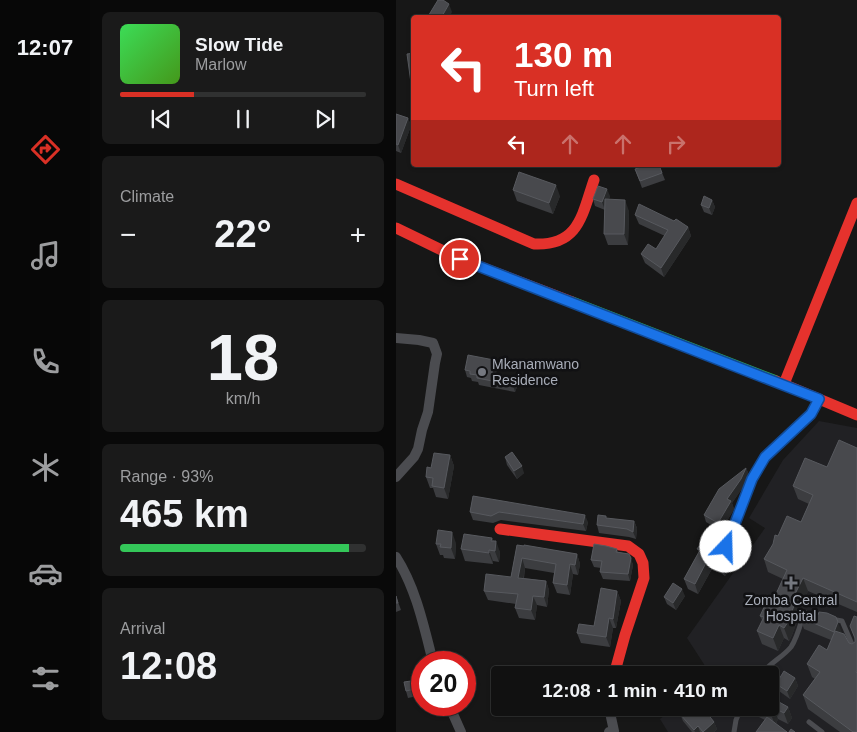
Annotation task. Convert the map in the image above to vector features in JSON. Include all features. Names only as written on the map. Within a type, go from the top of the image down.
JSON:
[{"type":"main road","points":[[396,184],[534,244],[544,246],[558,244],[566,239],[575,229],[594,180]]},
{"type":"main road","points":[[784,384],[857,204]]},
{"type":"main road","points":[[396,228],[460,259],[784,384],[857,415]]},
{"type":"main road","points":[[500,529],[628,546],[634,548],[641,556],[644,578],[616,666]]},
{"type":"street","points":[[396,338],[433,343],[437,354],[428,412],[418,449],[396,477]]},
{"type":"street","points":[[396,557],[406,572],[430,651]]},
{"type":"street","points":[[453,716],[459,731]]},
{"type":"street","points":[[610,716],[613,732]]},
{"type":"lane","points":[[726,547],[752,479],[765,457],[811,414],[819,399]]},
{"type":"lane","points":[[768,666],[790,648],[804,616],[812,616]]},
{"type":"lane","points":[[828,618],[842,621],[856,653]]},
{"type":"lane","points":[[734,732],[738,716]]},
{"type":"lane","points":[[808,722],[822,732]]},
{"type":"shaded area","name":"Zomba Central Hospital","points":[[819,421],[857,428],[857,732],[668,732],[660,719],[664,716],[779,716],[779,666],[705,666],[687,638],[765,528],[749,518],[783,460]]},
{"type":"building","points":[[438,0],[443,0],[449,4],[443,15],[429,15]]},
{"type":"building","points":[[411,53],[411,83],[407,54]]},
{"type":"building","points":[[396,114],[408,118],[398,145],[396,144]]},
{"type":"building","points":[[641,167],[660,167],[662,173],[640,181],[635,169]]},
{"type":"building","points":[[519,172],[556,185],[549,203],[513,190]]},
{"type":"building","points":[[598,186],[607,189],[602,202],[593,199]]},
{"type":"building","points":[[704,196],[712,200],[709,208],[701,205]]},
{"type":"building","points":[[605,199],[625,200],[624,234],[604,234]]},
{"type":"building","points":[[639,204],[674,221],[676,219],[688,227],[661,268],[641,254],[648,244],[656,249],[668,230],[635,215]]},
{"type":"building","points":[[468,355],[494,360],[492,373],[514,379],[513,385],[477,378],[477,375],[470,374],[470,371],[465,370]]},
{"type":"building","points":[[839,440],[857,448],[857,602],[803,578],[791,602],[795,603],[788,622],[784,628],[779,625],[773,638],[757,631],[764,617],[760,616],[765,605],[770,607],[787,570],[764,559],[773,544],[775,535],[778,536],[787,516],[801,522],[813,495],[793,486],[805,458],[827,467]]},
{"type":"building","points":[[512,452],[522,466],[514,471],[505,457]]},
{"type":"building","points":[[434,453],[450,455],[444,488],[432,486],[433,478],[426,477],[427,467],[431,468]]},
{"type":"building","points":[[746,468],[727,499],[731,501],[718,523],[704,515],[719,489]]},
{"type":"building","points":[[473,496],[585,515],[583,524],[499,512],[491,516],[470,512]]},
{"type":"building","points":[[598,515],[606,516],[606,518],[634,521],[633,532],[627,529],[597,525]]},
{"type":"building","points":[[438,530],[452,532],[451,548],[440,547],[441,544],[436,544]]},
{"type":"building","points":[[464,534],[492,538],[491,541],[496,541],[495,551],[489,550],[489,553],[461,549]]},
{"type":"building","points":[[705,537],[718,547],[721,544],[732,551],[721,566],[709,557],[695,584],[684,579],[700,550],[697,549]]},
{"type":"building","points":[[594,544],[617,549],[616,552],[629,554],[631,558],[628,574],[600,572],[602,561],[591,560]]},
{"type":"building","points":[[517,545],[577,554],[575,565],[570,564],[567,585],[553,583],[556,564],[522,558],[518,578],[546,581],[544,597],[533,596],[531,610],[515,608],[518,594],[484,591],[486,574],[511,577]]},
{"type":"building","points":[[673,583],[682,589],[673,603],[664,597]]},
{"type":"building","points":[[601,588],[617,591],[613,619],[609,618],[606,637],[577,633],[579,624],[594,626]]},
{"type":"building","points":[[803,610],[818,615],[819,612],[827,613],[836,617],[838,622],[834,632],[800,617]]},
{"type":"building","points":[[854,616],[857,617],[857,732],[853,732],[803,695],[820,672],[807,664],[819,645],[827,650],[835,631],[844,634],[849,643],[855,642],[850,626]]},
{"type":"building","points":[[784,671],[795,678],[787,691],[779,686],[779,679]]},
{"type":"building","points":[[411,681],[411,690],[406,691],[404,682]]},
{"type":"building","points":[[779,702],[788,707],[784,713],[779,710]]},
{"type":"building","points":[[682,716],[709,716],[714,722],[703,732],[698,726],[694,730]]},
{"type":"building","points":[[767,717],[787,732],[756,732]]},
{"type":"traffic: fast","points":[[572,302],[776,381]]},
{"type":"traffic: jam","points":[[396,184],[534,244],[561,240],[570,234],[582,216],[594,180]]},
{"type":"traffic: jam","points":[[784,384],[857,203]]},
{"type":"traffic: jam","points":[[396,228],[460,259],[572,302]]},
{"type":"traffic: jam","points":[[776,381],[857,415]]},
{"type":"traffic: jam","points":[[500,529],[628,546],[639,554],[643,563],[644,578],[616,666]]},
{"type":"place","name":"Mkanamwano Residence","points":[[482,372]]},
{"type":"place","name":"Zomba Central Hospital","points":[[791,583]]},
{"type":"route","points":[[460,259],[819,399],[811,414],[765,457],[752,479],[726,547]]}]
